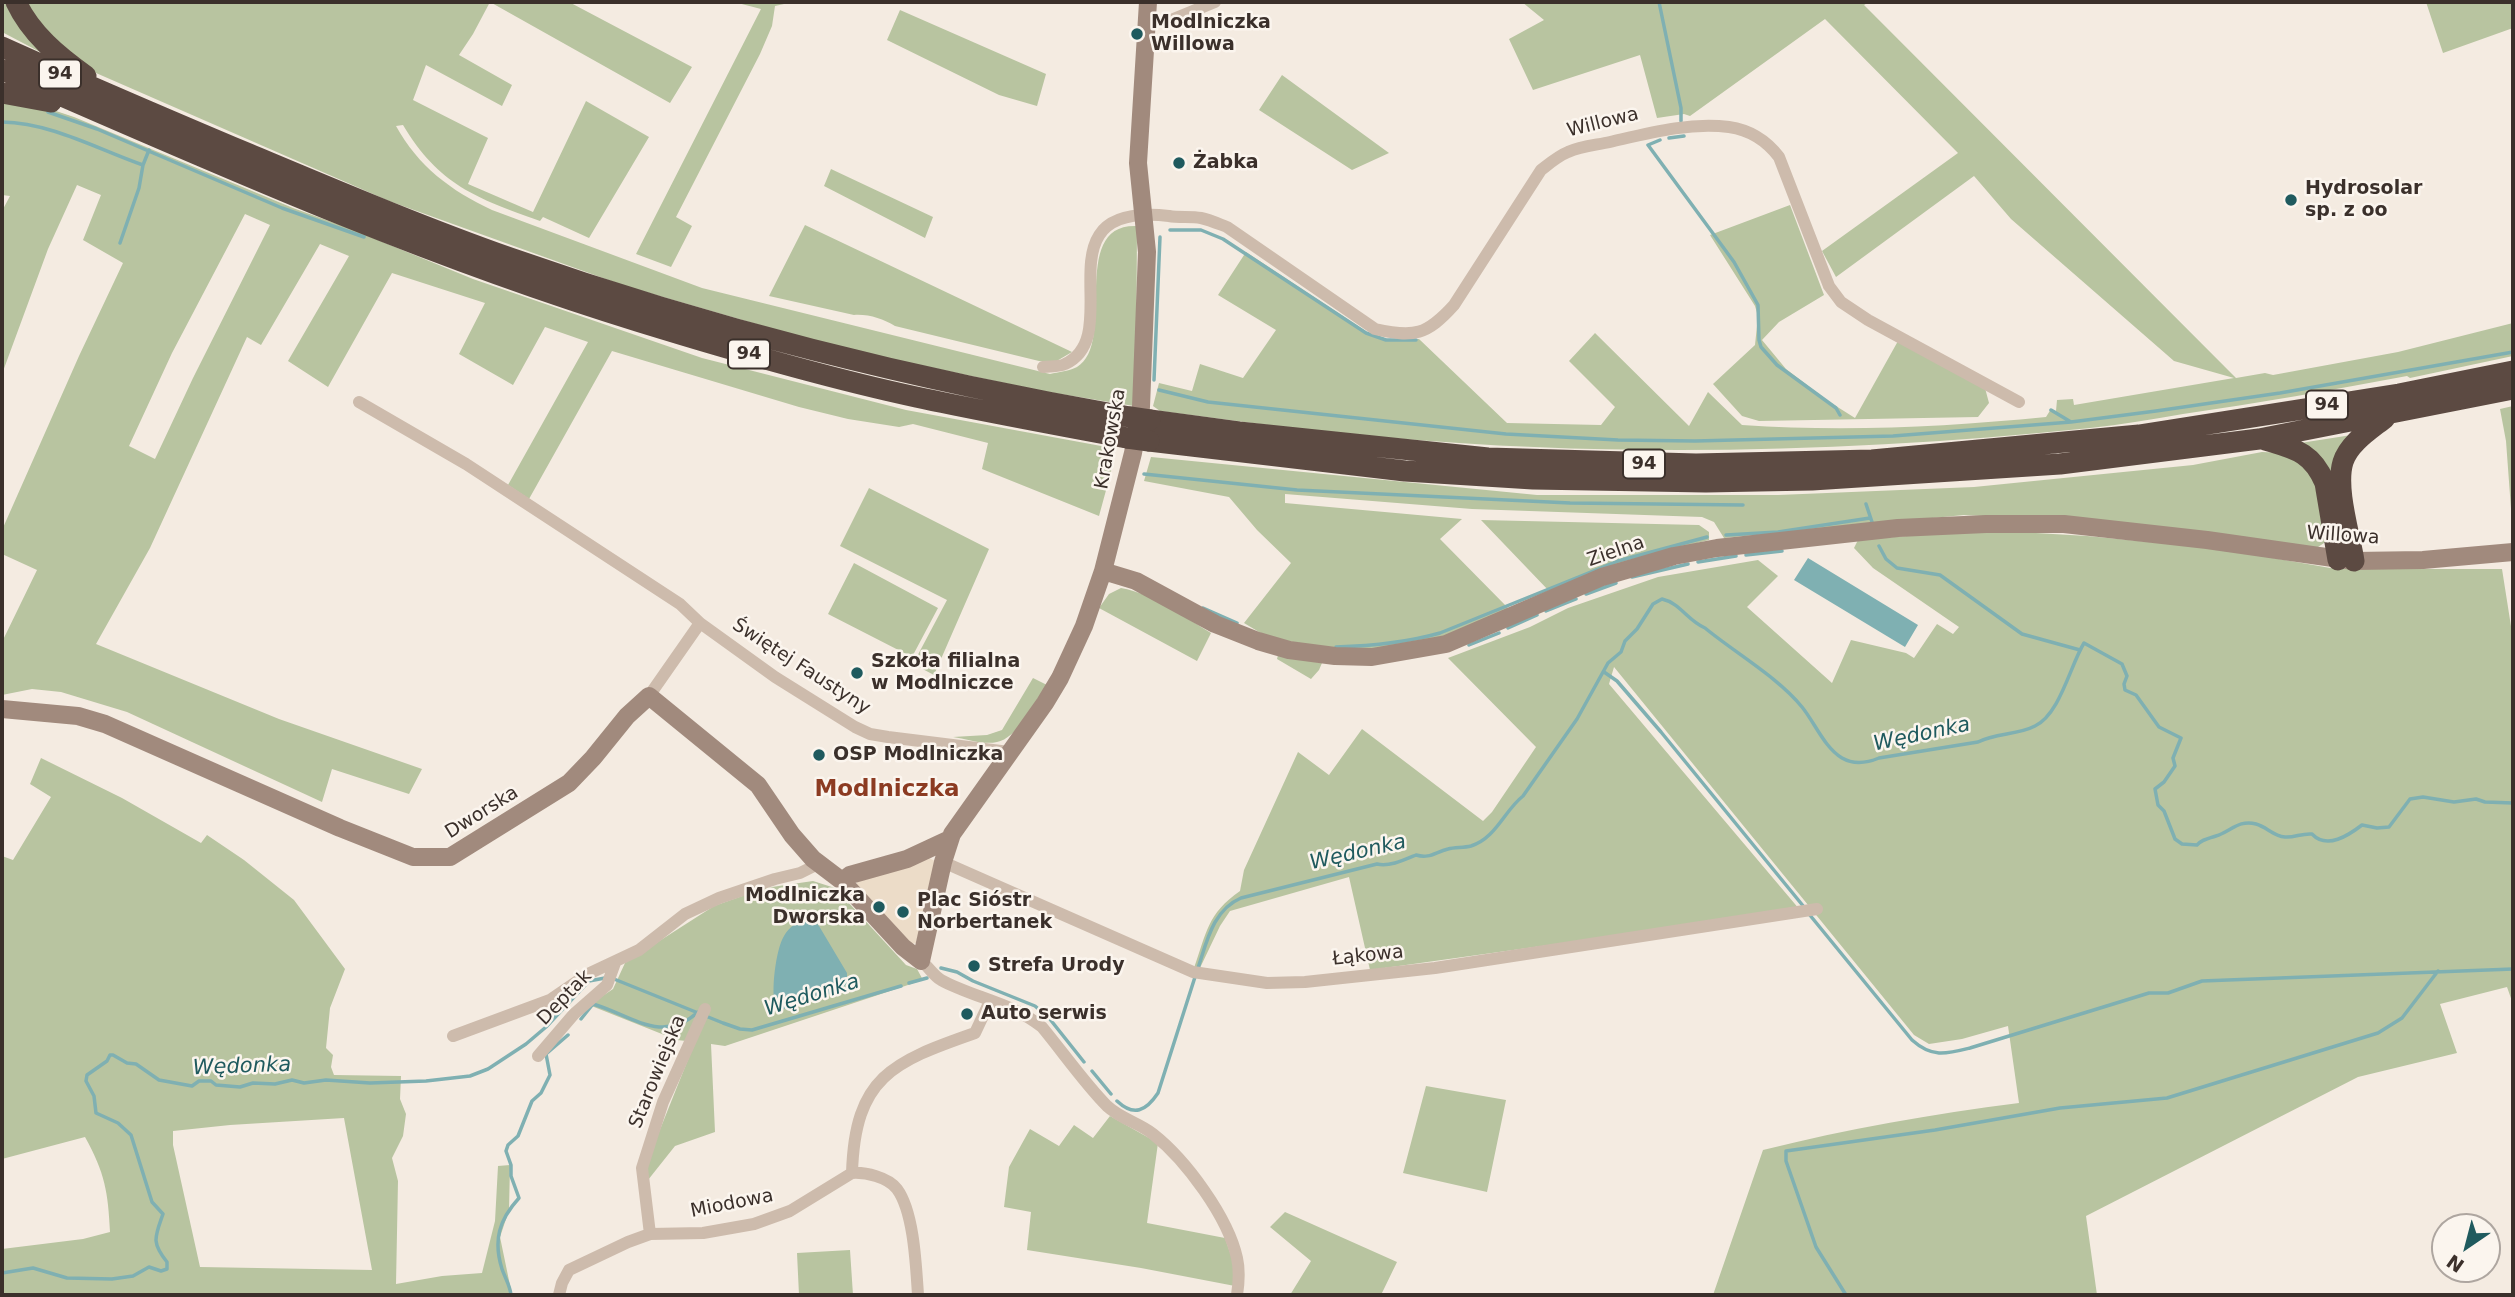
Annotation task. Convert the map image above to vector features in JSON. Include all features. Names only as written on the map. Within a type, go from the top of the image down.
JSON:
[{"type":"highway","points":[[16,2],[28,23],[50,48],[112,107]]},
{"type":"highway","name":"94","points":[[2,47],[112,107],[509,258],[666,309],[760,337],[1033,400],[1139,429],[1405,471],[1532,478],[1706,482],[1893,476],[2060,464],[2259,439],[2513,389]]},
{"type":"highway","points":[[2,69],[112,107]]},
{"type":"highway","name":"94","points":[[2,93],[112,107]]},
{"type":"highway","name":"94","points":[[1139,429],[1239,432],[1488,458],[1696,464],[1872,460],[2139,435],[2399,394],[2513,371]]},
{"type":"highway","points":[[2346,561],[2343,461],[2358,440],[2389,415]]},
{"type":"highway","points":[[2259,439],[2302,453],[2311,459],[2325,483],[2346,561]]},
{"type":"street","name":"Krakowska","points":[[950,839],[961,819],[1060,678],[1084,626],[1102,571],[1133,453],[1141,407],[1147,252],[1138,163],[1148,2]]},
{"type":"street","points":[[1147,22],[1171,20],[1215,2]]},
{"type":"street","name":"Willowa","points":[[1144,213],[1201,218],[1227,227],[1375,329],[1399,334],[1421,331],[1436,324],[1454,305],[1536,178],[1557,157],[1571,150],[1660,131],[1700,126],[1731,128],[1756,136],[1769,144],[1779,157],[1829,286],[1841,302],[1868,320],[2019,401]]},
{"type":"street","points":[[1043,366],[1064,365],[1076,355],[1085,342],[1089,327],[1090,265],[1102,230],[1119,220],[1144,213]]},
{"type":"street","name":"Świętej Faustyny","points":[[359,402],[541,511],[680,604],[700,623],[775,677],[855,727],[870,734],[1009,752]]},
{"type":"street","name":"Zielna","points":[[1102,571],[1136,581],[1215,624],[1258,641],[1289,650],[1335,656],[1372,657],[1446,644],[1602,577],[1674,556],[1717,548],[1898,528],[1986,524],[2064,524],[2171,536]]},
{"type":"street","name":"Willowa","points":[[2171,536],[2346,561],[2423,560],[2513,552]]},
{"type":"street","points":[[700,623],[649,696],[758,785],[792,835],[818,864],[842,881],[902,947],[939,979],[1021,1012],[1042,1027],[1107,1105],[1131,1123],[1149,1131],[1180,1158],[1203,1190],[1237,1255],[1240,1274],[1237,1295]]},
{"type":"street","name":"Dworska","points":[[2,709],[78,716],[106,724],[370,841],[413,857],[426,858],[450,857],[569,783],[587,766],[627,716],[649,696]]},
{"type":"street","points":[[842,881],[850,875],[907,859],[950,839]]},
{"type":"street","points":[[921,961],[950,839]]},
{"type":"street","name":"Łąkowa","points":[[943,862],[1193,972],[1267,983],[1305,982],[1435,968],[1817,909]]},
{"type":"street","points":[[453,1036],[550,1000],[588,974],[639,950],[685,914],[708,903],[775,879],[807,871],[818,864]]},
{"type":"street","name":"Deptak","points":[[538,1056],[574,1014],[607,985],[615,963]]},
{"type":"street","points":[[918,1295],[906,1208],[896,1188],[863,1172],[852,1173],[853,1143],[857,1126],[868,1096],[876,1084],[925,1051],[975,1033],[990,1001]]},
{"type":"street","name":"Starowiejska","points":[[650,1234],[642,1168],[663,1102],[702,1015]]},
{"type":"street","name":"Miodowa","points":[[559,1295],[569,1270],[628,1242],[650,1234],[703,1233],[754,1224],[790,1211],[852,1173]]},
{"type":"green space","points":[[2,2],[6,2],[42,53],[2,32]]},
{"type":"green space","points":[[23,2],[490,2],[459,55],[512,85],[502,106],[426,65],[413,100],[488,138],[468,184],[533,212],[586,101],[649,137],[589,238],[543,217],[540,221],[497,205],[461,187],[431,162],[403,125],[396,126],[425,165],[449,186],[492,210],[702,288],[1050,374],[1077,367],[1088,354],[1094,334],[1098,263],[1104,243],[1116,230],[1137,226],[1134,406],[1042,391],[839,348],[625,286],[389,201],[96,73],[57,46]]},
{"type":"green space","points":[[490,2],[569,2],[692,67],[670,103]]},
{"type":"green space","points":[[734,2],[784,4],[775,6],[772,26],[760,54],[676,217],[692,226],[671,267],[636,254],[761,9]]},
{"type":"green space","points":[[1522,2],[1869,2],[1864,5],[2236,378],[2265,373],[2273,375],[2398,352],[2513,323],[2513,356],[2410,378],[2407,376],[2113,425],[2003,436],[1828,447],[1653,450],[1478,444],[1304,429],[1160,411],[1153,406],[1159,383],[1192,391],[1200,364],[1243,378],[1276,330],[1218,295],[1246,252],[1367,332],[1387,339],[1419,339],[1507,423],[1601,425],[1615,407],[1569,361],[1595,333],[1689,426],[1708,392],[1742,425],[1894,427],[2046,417],[2051,409],[2056,411],[2057,400],[2073,399],[2074,405],[2234,378],[2174,361],[2011,219],[1974,176],[1836,277],[1822,251],[1958,153],[1825,19],[1690,116],[1684,114],[1657,118],[1640,55],[1533,90],[1509,39],[1544,20]]},
{"type":"green space","points":[[2426,2],[2513,2],[2513,28],[2443,53]]},
{"type":"green space","points":[[900,10],[1046,74],[1037,106],[999,95],[887,40]]},
{"type":"green space","points":[[1282,75],[1389,153],[1352,170],[1259,110]]},
{"type":"green space","points":[[2,99],[35,104],[74,117],[473,279],[702,358],[906,410],[1112,448],[1111,472],[1099,516],[982,469],[988,443],[913,424],[899,427],[848,419],[612,351],[529,499],[508,485],[588,342],[545,327],[513,385],[459,354],[485,303],[392,273],[328,387],[288,361],[349,256],[320,244],[261,345],[247,337],[150,548],[96,644],[279,719],[422,769],[409,794],[332,769],[322,802],[127,712],[61,692],[32,689],[2,695],[2,642],[37,570],[2,554],[2,530],[123,263],[83,240],[101,195],[77,185],[48,249],[2,374],[2,211],[10,196],[2,195]],"holes":[[[245,214],[270,225],[155,459],[129,446],[172,353]]]},
{"type":"green space","points":[[831,169],[933,217],[925,238],[824,186]]},
{"type":"green space","points":[[1790,205],[1824,295],[1779,322],[1762,340],[1786,369],[1855,418],[1898,341],[1985,388],[1989,403],[1978,417],[1759,421],[1742,416],[1713,384],[1755,345],[1758,316],[1755,306],[1710,235]]},
{"type":"green space","points":[[805,225],[1072,352],[1055,362],[1039,361],[895,326],[870,316],[854,315],[769,296]]},
{"type":"green space","points":[[2513,406],[2513,536],[2506,441],[2500,409]]},
{"type":"green space","points":[[2358,434],[2329,483],[2294,444]]},
{"type":"green space","points":[[2262,452],[2287,453],[2311,467],[2327,541],[2315,549],[2081,521],[1964,515],[1724,538],[1714,522],[1702,517],[1472,509],[1285,494],[1285,503],[1462,519],[1440,539],[1510,610],[1444,636],[1354,652],[1269,638],[1244,623],[1291,563],[1257,530],[1229,497],[1144,481],[1151,457],[1537,495],[1778,495],[1974,487],[2193,465]]},
{"type":"green space","points":[[869,488],[989,549],[934,675],[913,664],[947,600],[840,546]]},
{"type":"green space","points":[[1481,520],[1699,525],[1709,532],[1709,540],[1630,560],[1550,592]]},
{"type":"green space","points":[[2002,531],[2222,549],[2336,569],[2502,569],[2513,639],[2513,1004],[2507,987],[2440,1004],[2457,1053],[2358,1077],[2086,1216],[2097,1295],[1713,1295],[1763,1150],[1890,1123],[2019,1103],[2008,1026],[1962,1039],[1929,1044],[1914,1035],[1614,667],[1609,684],[1800,910],[1370,970],[1349,877],[1230,911],[1199,970],[1194,968],[1214,916],[1240,891],[1244,870],[1298,752],[1329,775],[1362,729],[1483,821],[1492,812],[1536,747],[1448,658],[1530,627],[1568,608],[1658,577],[1758,560],[1778,576],[1747,607],[1832,683],[1851,640],[1906,653],[1914,658],[1937,624],[1953,634],[1959,627],[1873,568],[1854,548],[1858,540]]},
{"type":"green space","points":[[854,563],[938,608],[912,657],[828,614]]},
{"type":"green space","points":[[1121,588],[1157,600],[1211,633],[1197,661],[1099,608],[1109,594]]},
{"type":"green space","points":[[1278,655],[1322,663],[1311,679],[1277,659]]},
{"type":"green space","points":[[1033,678],[1049,686],[1026,719],[1011,734],[992,743],[953,737],[987,735],[1002,730]]},
{"type":"green space","points":[[41,758],[122,798],[201,843],[207,835],[244,860],[294,900],[345,969],[330,1008],[326,1048],[333,1055],[331,1067],[334,1075],[401,1076],[400,1099],[406,1114],[403,1136],[392,1158],[398,1181],[396,1284],[482,1273],[495,1221],[498,1166],[510,1165],[509,1210],[500,1237],[512,1295],[2,1295],[2,1249],[83,1239],[110,1232],[104,1183],[85,1137],[2,1159],[2,856],[13,860],[51,797],[30,784]],"holes":[[[344,1118],[372,1270],[200,1267],[173,1145],[173,1131]]]},
{"type":"green space","points":[[813,881],[835,888],[906,965],[917,969],[923,980],[725,1046],[711,1044],[715,1132],[675,1146],[648,1180],[645,1167],[695,1042],[677,1040],[589,1005],[613,989],[625,963],[714,906],[765,888]]},
{"type":"green space","points":[[1426,1086],[1506,1100],[1487,1192],[1403,1173]]},
{"type":"green space","points":[[1110,1116],[1158,1143],[1147,1223],[1225,1238],[1233,1261],[1235,1286],[1027,1250],[1031,1212],[1004,1207],[1009,1167],[1030,1129],[1059,1146],[1074,1125],[1093,1138]]},
{"type":"green space","points":[[1285,1212],[1397,1262],[1381,1295],[1290,1295],[1311,1261],[1270,1227]]},
{"type":"green space","points":[[850,1250],[853,1295],[799,1295],[797,1253]]},
{"type":"shaded area","name":"Plac Sióstr Norbertanek","points":[[927,857],[937,862],[916,943],[912,944],[857,882]]},
{"type":"water","points":[[1808,558],[1918,625],[1905,647],[1794,580]]},
{"type":"water","points":[[805,918],[814,920],[819,926],[847,973],[847,983],[842,990],[781,1010],[776,1007],[774,993],[781,942],[788,930]]},
{"type":"waterway","points":[[1659,2],[1681,108],[1681,121]]},
{"type":"waterway","points":[[48,112],[97,129],[282,208],[364,237]]},
{"type":"waterway","points":[[2,122],[21,123],[56,132],[143,165],[149,150]]},
{"type":"waterway","points":[[1669,138],[1684,136]]},
{"type":"waterway","points":[[1660,140],[1648,145],[1734,262],[1758,305],[1761,347],[1777,365],[1836,408],[1840,415]]},
{"type":"waterway","points":[[120,243],[139,188],[143,165]]},
{"type":"waterway","points":[[1170,230],[1201,230],[1223,239],[1366,333],[1386,340],[1416,340]]},
{"type":"waterway","points":[[1154,380],[1160,237]]},
{"type":"waterway","points":[[1159,390],[1208,402],[1506,434],[1695,441],[1893,436],[2071,422],[2156,411],[2280,393],[2513,352]]},
{"type":"waterway","points":[[2051,410],[2071,422]]},
{"type":"waterway","points":[[1144,474],[1297,490],[1570,503],[1743,505]]},
{"type":"waterway","points":[[1866,504],[1872,522]]},
{"type":"waterway","points":[[1726,535],[1778,532],[1870,518]]},
{"type":"waterway","points":[[1336,647],[1388,643],[1440,633],[1618,561],[1707,537]]},
{"type":"waterway","points":[[1879,546],[1886,559],[1897,568],[1940,575],[2022,634],[2080,650]]},
{"type":"waterway","points":[[1746,555],[1782,551]]},
{"type":"waterway","points":[[1698,562],[1736,556]]},
{"type":"waterway","points":[[1632,577],[1688,564]]},
{"type":"waterway","points":[[1586,594],[1616,583]]},
{"type":"waterway","points":[[1546,611],[1576,599]]},
{"type":"waterway","name":"Wędonka","points":[[1198,968],[1217,918],[1231,903],[1241,898],[1377,864],[1391,864],[1416,855],[1429,856],[1451,848],[1471,846],[1487,837],[1523,796],[1577,719],[1608,663],[1621,652],[1625,641],[1637,629],[1653,604],[1662,599],[1674,604],[1781,686],[1802,707],[1830,748],[1842,758],[1856,762],[1978,742],[2035,726],[2044,720],[2058,701],[2084,643],[2122,664],[2127,676],[2125,690],[2136,695],[2159,727],[2181,738],[2173,758],[2175,766],[2164,782],[2155,789],[2158,805],[2164,811],[2175,839],[2182,844],[2197,845],[2245,823],[2260,825],[2281,836],[2312,834],[2318,839],[2331,841],[2362,825],[2389,827],[2410,799],[2423,797],[2454,802],[2476,799],[2513,803]]},
{"type":"waterway","points":[[1203,608],[1237,623]]},
{"type":"waterway","points":[[1508,628],[1537,615]]},
{"type":"waterway","points":[[1469,645],[1499,633]]},
{"type":"waterway","points":[[1604,672],[1617,681],[1661,732],[1804,907]]},
{"type":"waterway","points":[[1809,914],[1912,1040],[1926,1050],[1940,1053],[1970,1048],[2149,993],[2168,993],[2202,981],[2513,969]]},
{"type":"waterway","name":"Wędonka","points":[[941,968],[957,972],[1035,1006],[1049,1018],[1084,1062]]},
{"type":"waterway","points":[[1846,1295],[1816,1247],[1786,1161],[1786,1151],[1935,1130],[2060,1108],[2167,1098],[2378,1033],[2402,1018],[2438,971]]},
{"type":"waterway","name":"Wędonka","points":[[1117,1101],[1129,1109],[1139,1110],[1149,1104],[1158,1093],[1195,977]]},
{"type":"waterway","name":"Wędonka","points":[[2,1273],[33,1268],[67,1278],[112,1279],[133,1276],[149,1267],[161,1271],[167,1269],[167,1262],[158,1249],[156,1239],[163,1214],[152,1202],[131,1135],[118,1123],[96,1113],[94,1096],[86,1081],[87,1075],[107,1061],[110,1055],[136,1064],[159,1080],[192,1086],[199,1081],[240,1087],[253,1083],[275,1084],[292,1080],[304,1083],[326,1080],[370,1083],[470,1076],[488,1069],[526,1044],[546,1027],[589,981],[605,978]]},
{"type":"waterway","name":"Wędonka","points":[[909,983],[927,978]]},
{"type":"waterway","name":"Wędonka","points":[[614,979],[723,1023],[752,1030],[901,986]]},
{"type":"waterway","points":[[581,1019],[593,1004],[659,1027],[685,1022],[698,1012]]},
{"type":"waterway","points":[[511,1295],[498,1249],[502,1222],[519,1198],[506,1151],[508,1145],[518,1136],[532,1101],[541,1093],[550,1075],[546,1054],[568,1035]]},
{"type":"waterway","points":[[1092,1071],[1111,1094]]},
{"type":"place","name":"Modlniczka Willowa","points":[[1137,34]]},
{"type":"place","name":"Żabka","points":[[1179,163]]},
{"type":"place","name":"Hydrosolar sp. z oo","points":[[2291,200]]},
{"type":"place","name":"Szkoła filialna w Modlniczce","points":[[857,673]]},
{"type":"place","name":"OSP Modlniczka","points":[[819,755]]},
{"type":"place","name":"Modlniczka Dworska","points":[[879,907]]},
{"type":"place","name":"Plac Sióstr Norbertanek","points":[[903,912]]},
{"type":"place","name":"Strefa Urody","points":[[974,966]]},
{"type":"place","name":"Auto serwis","points":[[967,1014]]},
{"type":"district","name":"Modlniczka","points":[[887,790]]}]
